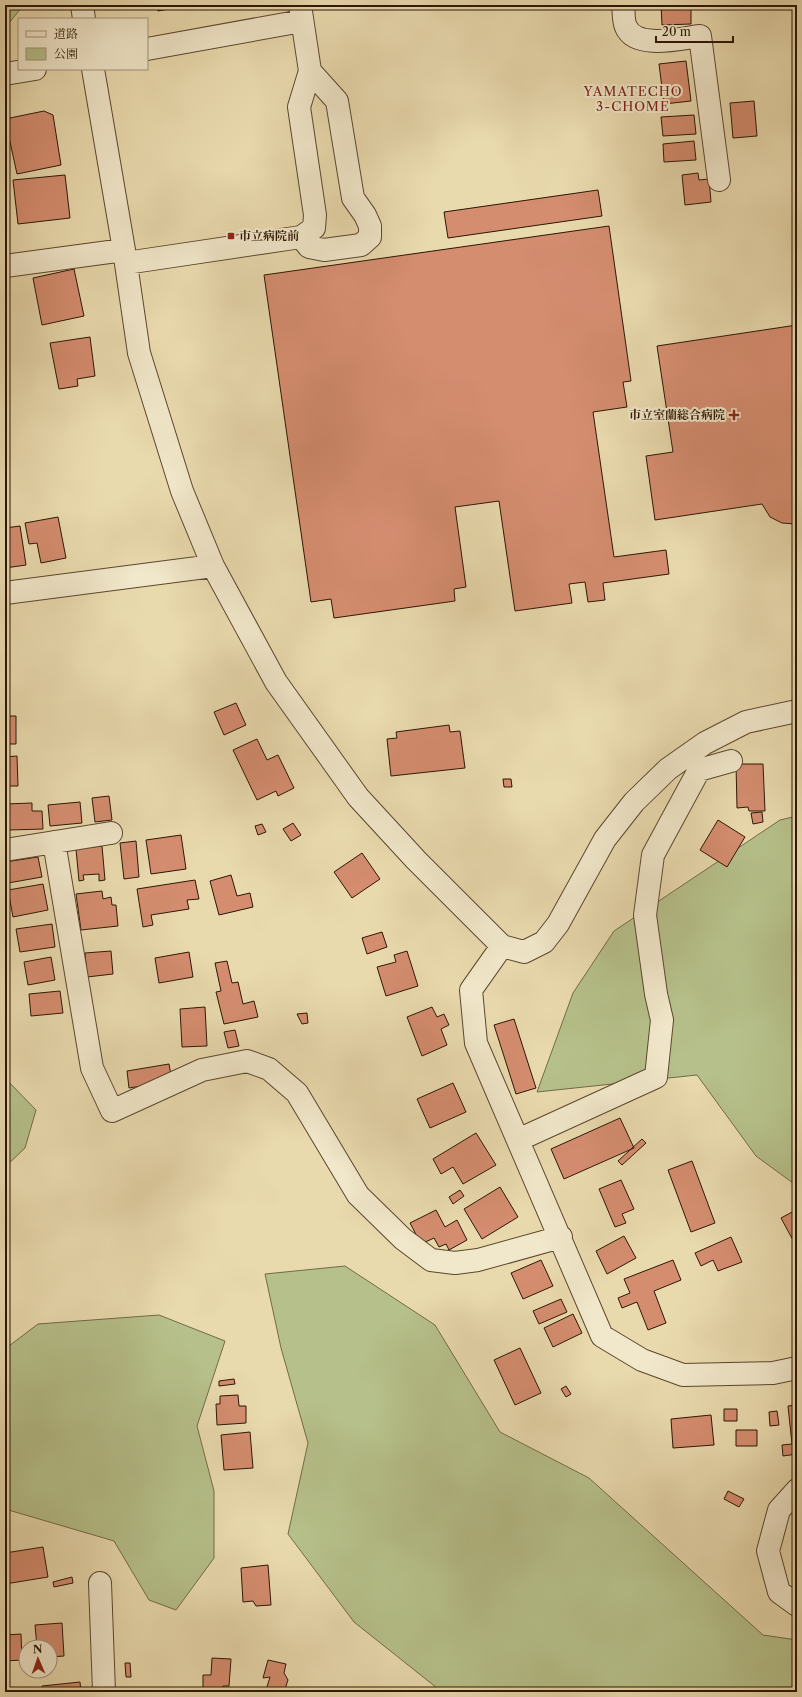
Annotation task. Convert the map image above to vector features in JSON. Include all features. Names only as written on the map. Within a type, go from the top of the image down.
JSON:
[{"type":"street","points":[[82,5],[84,18]]},
{"type":"street","points":[[623,5],[626,28],[636,37],[654,41],[700,36],[719,180]]},
{"type":"street","points":[[5,266],[125,256],[301,237],[314,228],[315,215],[299,108],[310,71],[301,13],[148,49]]},
{"type":"street","points":[[5,74],[29,70]]},
{"type":"street","points":[[93,70],[125,256],[139,353],[182,491],[213,566],[276,682],[358,797],[416,860],[502,946],[524,952],[544,942],[558,924],[605,839],[634,802],[668,769],[704,743],[746,722],[797,711]]},
{"type":"street","points":[[301,237],[309,247],[324,250],[361,245],[370,237],[370,226],[365,215],[353,198],[337,101],[310,71]]},
{"type":"street","points":[[5,593],[213,566]]},
{"type":"street","points":[[518,1140],[656,1077],[662,1020],[656,994],[645,915],[653,855],[699,770],[731,761]]},
{"type":"street","points":[[5,850],[111,833]]},
{"type":"street","points":[[54,842],[92,1068],[112,1111],[202,1070],[247,1061],[269,1069],[297,1093],[358,1195],[403,1239],[431,1260],[455,1263],[478,1260],[561,1237]]},
{"type":"street","points":[[502,946],[471,990],[476,1043],[561,1237],[602,1336],[642,1360],[683,1375],[773,1373],[797,1368]]},
{"type":"street","points":[[797,1490],[779,1510],[768,1551],[779,1592],[797,1605]]},
{"type":"street","points":[[100,1583],[104,1692]]},
{"type":"green space","points":[[5,5],[22,5],[22,7],[5,28]]},
{"type":"green space","points":[[797,816],[797,1186],[756,1156],[697,1075],[537,1092],[573,993],[614,931],[780,820]]},
{"type":"green space","points":[[5,1078],[36,1110],[25,1148],[5,1167]]},
{"type":"green space","points":[[345,1266],[435,1325],[500,1432],[589,1478],[763,1635],[797,1640],[797,1692],[442,1692],[354,1622],[288,1534],[308,1443],[281,1348],[265,1274]]},
{"type":"green space","points":[[159,1315],[225,1341],[197,1426],[214,1491],[214,1558],[176,1610],[149,1600],[114,1541],[5,1509],[5,1349],[38,1324]]},
{"type":"building","points":[[157,5],[185,5],[185,6],[158,11]]},
{"type":"building","points":[[194,5],[207,5],[194,7]]},
{"type":"building","points":[[661,5],[691,5],[691,24],[662,25]]},
{"type":"building","points":[[686,61],[691,101],[664,104],[659,64]]},
{"type":"building","points":[[754,101],[757,136],[733,138],[730,103]]},
{"type":"building","points":[[44,111],[53,115],[61,165],[17,174],[5,119]]},
{"type":"building","points":[[694,115],[696,134],[663,136],[661,117]]},
{"type":"building","points":[[694,141],[696,160],[664,162],[663,144]]},
{"type":"building","points":[[698,173],[699,180],[709,179],[711,202],[685,205],[682,175]]},
{"type":"building","points":[[65,175],[70,218],[18,224],[13,180]]},
{"type":"building","points":[[598,190],[602,216],[448,238],[444,212]]},
{"type":"building","points":[[609,226],[631,381],[623,382],[627,407],[593,412],[614,557],[666,550],[669,574],[603,583],[605,600],[588,602],[585,582],[569,584],[572,603],[515,611],[499,501],[455,507],[466,587],[454,589],[455,601],[334,618],[331,599],[311,602],[264,275]]},
{"type":"building","points":[[74,269],[84,316],[42,325],[33,278]]},
{"type":"building","points":[[797,325],[797,541],[795,524],[782,523],[770,517],[762,504],[655,520],[646,456],[673,452],[657,346]]},
{"type":"building","points":[[90,337],[95,376],[77,379],[78,386],[59,389],[50,343]]},
{"type":"building","points":[[58,517],[66,558],[41,563],[37,543],[29,544],[25,523]]},
{"type":"building","points":[[20,526],[26,565],[5,568],[5,528]]},
{"type":"building","points":[[236,703],[246,725],[224,735],[214,712]]},
{"type":"building","points":[[5,716],[16,716],[16,744],[5,744]]},
{"type":"building","points":[[449,725],[450,732],[460,731],[465,768],[391,776],[387,739],[397,738],[396,732]]},
{"type":"building","points":[[257,739],[267,760],[278,755],[294,788],[278,796],[276,791],[257,800],[233,750]]},
{"type":"building","points":[[793,749],[797,749],[797,800],[794,800]]},
{"type":"building","points":[[17,756],[18,786],[5,786],[5,757]]},
{"type":"building","points":[[736,764],[763,764],[765,811],[749,811],[748,807],[737,808]]},
{"type":"building","points":[[503,779],[511,779],[512,787],[504,787]]},
{"type":"building","points":[[109,796],[112,820],[95,822],[92,798]]},
{"type":"building","points":[[80,802],[82,823],[50,826],[48,805]]},
{"type":"building","points":[[32,803],[32,811],[42,811],[43,829],[9,830],[9,824],[5,824],[5,804]]},
{"type":"building","points":[[762,812],[763,822],[753,824],[751,813]]},
{"type":"building","points":[[718,820],[745,837],[727,867],[700,850]]},
{"type":"building","points":[[293,823],[301,835],[291,841],[283,829]]},
{"type":"building","points":[[262,824],[266,832],[258,835],[255,826]]},
{"type":"building","points":[[181,835],[186,869],[151,874],[146,840]]},
{"type":"building","points":[[136,841],[139,877],[124,879],[120,843]]},
{"type":"building","points":[[102,846],[105,880],[99,881],[99,874],[83,875],[84,880],[79,881],[76,849]]},
{"type":"building","points":[[362,853],[380,879],[352,898],[334,872]]},
{"type":"building","points":[[38,857],[42,877],[8,883],[5,862]]},
{"type":"building","points":[[231,875],[237,896],[250,893],[253,907],[219,915],[210,881]]},
{"type":"building","points":[[195,880],[199,899],[187,900],[189,909],[151,915],[153,925],[143,927],[137,889]]},
{"type":"building","points":[[43,884],[48,910],[13,917],[8,890]]},
{"type":"building","points":[[102,891],[103,899],[111,897],[112,905],[116,905],[118,926],[81,930],[76,894]]},
{"type":"building","points":[[52,924],[55,947],[20,952],[16,929]]},
{"type":"building","points":[[382,932],[387,947],[367,954],[362,938]]},
{"type":"building","points":[[111,951],[113,974],[87,977],[85,953]]},
{"type":"building","points":[[407,951],[418,986],[386,996],[377,967],[396,962],[394,955]]},
{"type":"building","points":[[189,952],[193,977],[159,983],[155,958]]},
{"type":"building","points":[[51,957],[55,980],[28,985],[24,962]]},
{"type":"building","points":[[227,961],[232,983],[238,982],[243,1004],[254,1001],[258,1017],[224,1024],[216,992],[221,991],[215,963]]},
{"type":"building","points":[[60,991],[63,1013],[31,1016],[29,994]]},
{"type":"building","points":[[205,1007],[207,1046],[182,1047],[180,1009]]},
{"type":"building","points":[[432,1007],[437,1017],[444,1014],[449,1025],[441,1029],[447,1045],[422,1056],[407,1017]]},
{"type":"building","points":[[307,1013],[308,1023],[302,1024],[297,1014]]},
{"type":"building","points":[[514,1019],[536,1088],[516,1094],[494,1025]]},
{"type":"building","points":[[235,1030],[239,1046],[228,1048],[224,1032]]},
{"type":"building","points":[[169,1064],[171,1075],[166,1082],[129,1088],[127,1071]]},
{"type":"building","points":[[453,1083],[466,1112],[430,1128],[417,1099]]},
{"type":"building","points":[[620,1118],[634,1148],[564,1179],[551,1149]]},
{"type":"building","points":[[476,1133],[496,1165],[463,1184],[453,1167],[441,1174],[433,1159]]},
{"type":"building","points":[[642,1139],[646,1143],[622,1165],[618,1161]]},
{"type":"building","points":[[692,1161],[715,1223],[691,1232],[668,1170]]},
{"type":"building","points":[[621,1180],[634,1209],[622,1214],[626,1223],[615,1227],[599,1189]]},
{"type":"building","points":[[500,1187],[518,1217],[482,1239],[464,1209]]},
{"type":"building","points":[[460,1190],[464,1196],[453,1204],[449,1197]]},
{"type":"building","points":[[436,1210],[445,1227],[457,1220],[467,1240],[449,1250],[446,1244],[439,1247],[434,1238],[421,1244],[410,1223]]},
{"type":"building","points":[[794,1211],[797,1216],[797,1243],[795,1244],[781,1218]]},
{"type":"building","points":[[624,1236],[636,1258],[607,1274],[596,1251]]},
{"type":"building","points":[[731,1237],[742,1262],[718,1271],[713,1260],[701,1266],[695,1253]]},
{"type":"building","points":[[541,1260],[553,1286],[523,1299],[511,1273]]},
{"type":"building","points":[[673,1260],[681,1280],[654,1291],[666,1323],[648,1330],[637,1302],[622,1308],[618,1298],[630,1293],[624,1279]]},
{"type":"building","points":[[561,1299],[567,1312],[539,1324],[533,1311]]},
{"type":"building","points":[[573,1314],[582,1333],[553,1347],[544,1328]]},
{"type":"building","points":[[520,1348],[541,1393],[515,1405],[494,1360]]},
{"type":"building","points":[[234,1379],[235,1384],[219,1386],[219,1381]]},
{"type":"building","points":[[566,1386],[571,1394],[566,1397],[561,1389]]},
{"type":"building","points":[[238,1395],[239,1406],[246,1406],[246,1423],[217,1425],[216,1404],[220,1404],[220,1396]]},
{"type":"building","points":[[797,1405],[797,1454],[783,1456],[782,1445],[792,1444],[788,1406]]},
{"type":"building","points":[[724,1409],[737,1409],[737,1421],[724,1421]]},
{"type":"building","points":[[777,1411],[779,1425],[770,1426],[769,1412]]},
{"type":"building","points":[[711,1415],[714,1445],[673,1448],[671,1419]]},
{"type":"building","points":[[736,1430],[757,1430],[757,1446],[736,1446]]},
{"type":"building","points":[[250,1432],[253,1468],[224,1470],[221,1435]]},
{"type":"building","points":[[728,1491],[744,1499],[739,1507],[724,1499]]},
{"type":"building","points":[[43,1547],[48,1577],[5,1584],[5,1553]]},
{"type":"building","points":[[268,1565],[271,1605],[256,1606],[253,1601],[243,1602],[241,1568]]},
{"type":"building","points":[[72,1577],[73,1583],[54,1587],[53,1582]]},
{"type":"building","points":[[62,1623],[64,1656],[58,1656],[58,1639],[36,1639],[35,1625]]},
{"type":"building","points":[[21,1634],[21,1639],[18,1639],[18,1660],[5,1661],[5,1635]]},
{"type":"building","points":[[212,1658],[231,1659],[229,1686],[223,1686],[222,1692],[209,1692],[209,1688],[203,1688],[203,1675],[211,1675]]},
{"type":"building","points":[[268,1660],[286,1664],[284,1673],[288,1680],[284,1692],[266,1690],[270,1677],[263,1678]]},
{"type":"building","points":[[125,1663],[130,1663],[131,1677],[126,1677]]},
{"type":"building","points":[[80,1682],[81,1692],[42,1692],[42,1686]]},
{"type":"place","name":"市立病院前","points":[[231,236]]},
{"type":"place","name":"市立室蘭総合病院","points":[[734,415]]},
{"type":"district","name":"YAMATECHO 3-CHOME","points":[[633,98]]}]
